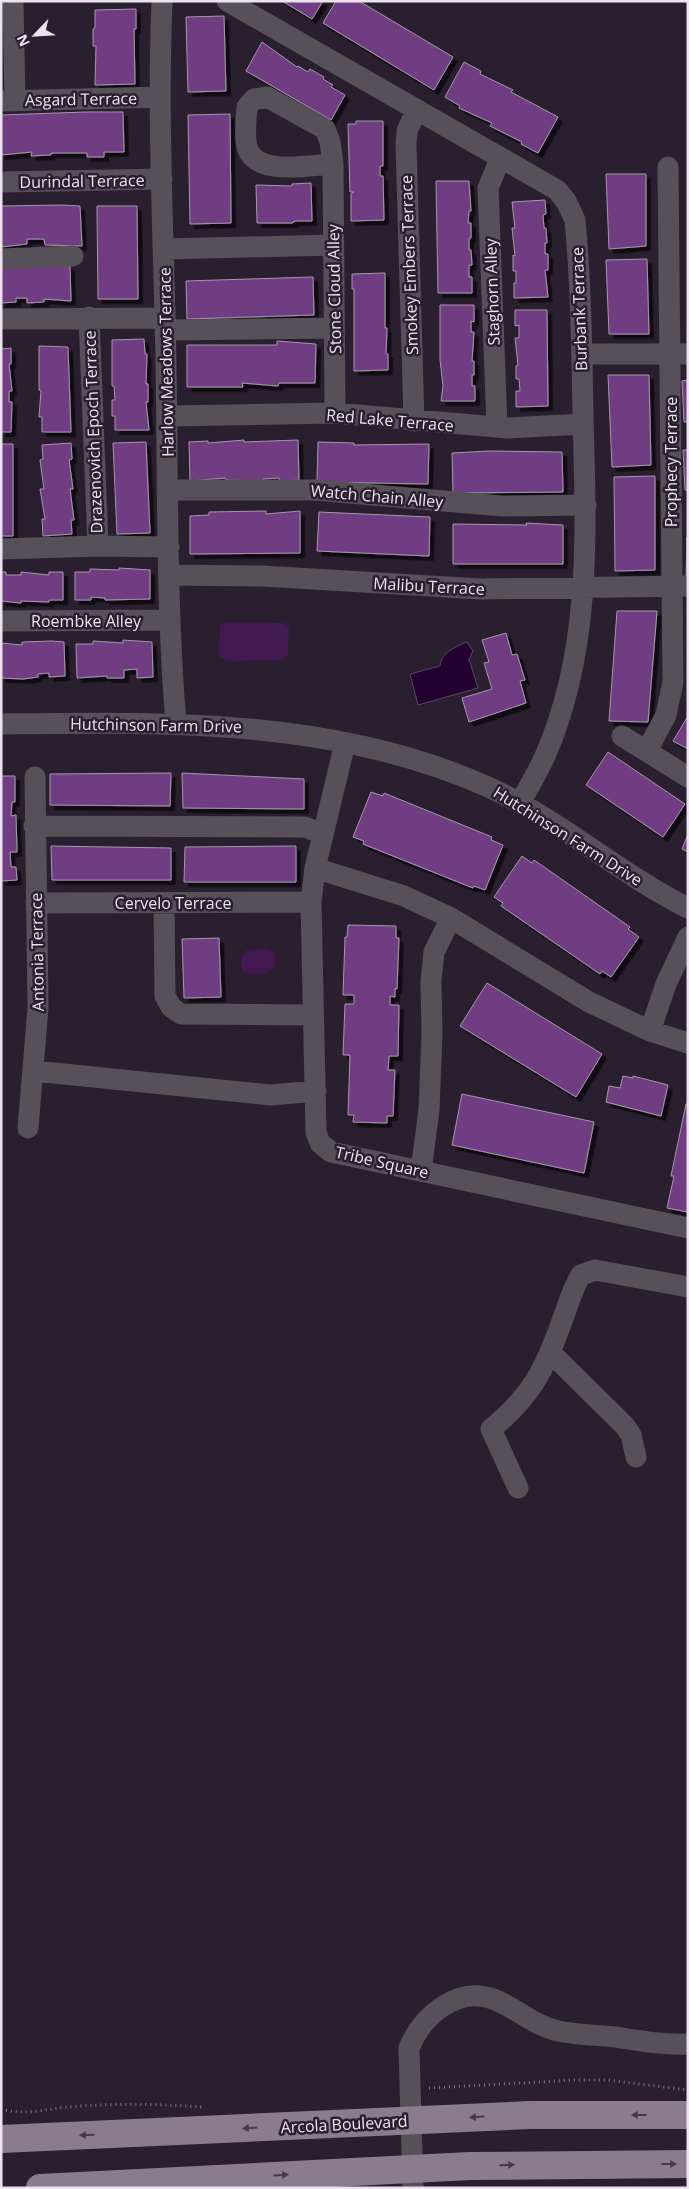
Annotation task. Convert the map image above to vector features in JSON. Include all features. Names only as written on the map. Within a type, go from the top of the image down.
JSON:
[{"type":"main road","name":"Arcola Boulevard","points":[[1,2139],[530,2115],[688,2115]]},
{"type":"main road","points":[[40,2188],[413,2178],[564,2164],[688,2164]]},
{"type":"street","points":[[8,101],[13,1]]},
{"type":"street","name":"Harlow Meadows Terrace","points":[[162,1],[160,98],[166,324],[169,575],[176,723]]},
{"type":"street","name":"Burbank Terrace","points":[[227,1],[416,111],[557,190],[572,209],[576,230],[582,354],[586,505],[584,589],[576,654],[562,708],[545,756],[520,803]]},
{"type":"street","name":"Asgard Terrace","points":[[8,101],[160,98]]},
{"type":"street","name":"Smokey Embers Terrace","points":[[414,421],[406,144],[407,131],[416,111]]},
{"type":"street","name":"Staghorn Alley","points":[[498,427],[488,188],[500,159]]},
{"type":"street","name":"Stone Cloud Alley","points":[[333,164],[335,413]]},
{"type":"street","name":"Prophecy Terrace","points":[[647,751],[666,715],[673,682],[679,586],[679,354],[668,167]]},
{"type":"street","name":"Durindal Terrace","points":[[1,182],[162,179]]},
{"type":"street","points":[[164,249],[333,246]]},
{"type":"street","points":[[1,259],[73,256]]},
{"type":"street","points":[[1,319],[88,317],[166,324],[334,328]]},
{"type":"street","name":"Drazenovich Epoch Terrace","points":[[88,317],[98,546]]},
{"type":"street","points":[[582,354],[679,354]]},
{"type":"street","name":"Red Lake Terrace","points":[[167,416],[335,413],[498,427],[584,424]]},
{"type":"street","name":"Watch Chain Alley","points":[[168,490],[315,490],[493,505],[586,505]]},
{"type":"street","points":[[1,549],[98,546],[169,547]]},
{"type":"street","name":"Malibu Terrace","points":[[169,575],[262,576],[481,589],[584,589],[679,586]]},
{"type":"street","name":"Roembke Alley","points":[[1,622],[170,620]]},
{"type":"street","name":"Hutchinson Farm Drive","points":[[1,724],[176,723],[251,728],[379,750],[458,774],[520,803],[661,894],[688,908]]},
{"type":"street","points":[[622,736],[688,776]]},
{"type":"street","name":"Tribe Square","points":[[345,743],[323,834],[311,902],[316,1132],[320,1142],[330,1152],[688,1228]]},
{"type":"street","name":"Antonia Terrace","points":[[28,1128],[38,1008],[34,826],[35,777]]},
{"type":"street","points":[[34,826],[305,827],[323,834]]},
{"type":"street","points":[[316,868],[404,896],[451,918],[589,1002],[650,1031],[688,1043]]},
{"type":"street","name":"Cervelo Terrace","points":[[36,903],[311,902]]},
{"type":"street","points":[[164,903],[165,996],[172,1007],[181,1014],[314,1015]]},
{"type":"street","points":[[421,1171],[429,1110],[434,952],[451,918]]},
{"type":"street","points":[[650,1031],[666,984],[688,936]]},
{"type":"street","points":[[34,1071],[271,1095],[316,1091]]},
{"type":"street","points":[[518,1488],[491,1429],[524,1399],[551,1353],[576,1282],[581,1275],[594,1270],[688,1287]]},
{"type":"street","points":[[551,1353],[625,1426],[631,1435],[636,1457]]},
{"type":"street","points":[[413,2178],[409,2048],[414,2036],[442,2005],[473,1996],[492,1998],[526,2019],[558,2031],[658,2044],[688,2044]]},
{"type":"path","points":[[429,2088],[606,2080],[688,2090]]},
{"type":"path","points":[[1,2109],[15,2114],[70,2107],[152,2103],[205,2107]]},
{"type":"shaded area","points":[[226,622],[284,623],[289,628],[288,655],[282,660],[227,661],[219,656],[220,626]]},
{"type":"shaded area","points":[[467,642],[473,651],[469,659],[478,688],[418,705],[410,674],[440,666],[446,654]]},
{"type":"shaded area","points":[[265,948],[275,952],[275,966],[272,969],[259,974],[242,971],[242,957],[245,951]]},
{"type":"building","points":[[282,1],[323,1],[312,19]]},
{"type":"building","points":[[336,1],[359,1],[453,57],[434,90],[323,23]]},
{"type":"building","points":[[136,9],[136,29],[134,29],[135,84],[95,85],[96,46],[93,46],[93,29],[95,28],[95,10]]},
{"type":"building","points":[[224,16],[226,91],[188,92],[186,17]]},
{"type":"building","points":[[262,42],[297,67],[308,72],[310,69],[324,77],[323,79],[333,85],[331,87],[345,95],[331,120],[246,71]]},
{"type":"building","points":[[464,62],[481,71],[480,74],[513,90],[511,92],[558,117],[538,153],[521,144],[522,142],[490,126],[492,123],[459,108],[460,106],[445,97]]},
{"type":"building","points":[[123,112],[124,152],[104,152],[104,157],[87,157],[87,153],[51,153],[51,155],[31,156],[32,152],[1,155],[1,115]]},
{"type":"building","points":[[230,114],[231,223],[190,224],[188,115]]},
{"type":"building","points":[[356,121],[383,121],[383,166],[380,166],[380,176],[383,176],[384,220],[351,221],[351,194],[354,192],[350,192],[348,124],[356,124]]},
{"type":"building","points":[[606,174],[646,174],[646,246],[609,249]]},
{"type":"building","points":[[436,181],[469,181],[471,211],[469,211],[468,223],[471,223],[469,250],[471,250],[472,265],[469,265],[469,277],[472,277],[472,293],[438,293]]},
{"type":"building","points":[[311,183],[312,221],[257,223],[256,185],[292,186],[292,184]]},
{"type":"building","points":[[545,200],[546,214],[543,215],[547,243],[545,243],[545,254],[548,254],[548,270],[545,270],[548,297],[514,298],[516,271],[513,271],[513,255],[515,256],[512,228],[515,228],[512,202]]},
{"type":"building","points":[[1,206],[80,206],[82,246],[45,245],[44,239],[27,239],[27,244],[1,247]]},
{"type":"building","points":[[97,206],[137,206],[138,299],[98,299]]},
{"type":"building","points":[[647,259],[649,334],[609,334],[606,260]]},
{"type":"building","points":[[70,266],[71,301],[44,299],[44,302],[27,303],[27,298],[16,298],[16,302],[1,303],[1,267]]},
{"type":"building","points":[[385,273],[385,328],[387,328],[386,354],[388,354],[388,370],[354,371],[354,289],[352,289],[352,274]]},
{"type":"building","points":[[313,277],[314,315],[187,319],[186,281]]},
{"type":"building","points":[[440,305],[474,305],[474,322],[471,321],[471,332],[474,332],[472,361],[474,361],[474,375],[472,375],[472,386],[475,386],[475,401],[441,401],[443,386],[440,360]]},
{"type":"building","points":[[515,310],[547,310],[548,406],[516,407],[516,391],[520,391],[519,379],[516,379],[516,366],[518,365],[515,338],[519,338],[519,325],[515,326]]},
{"type":"building","points":[[144,339],[145,354],[147,354],[146,384],[148,384],[148,402],[146,402],[149,430],[115,430],[115,416],[112,416],[112,400],[115,400],[114,386],[112,386],[112,340]]},
{"type":"building","points":[[277,341],[316,344],[315,383],[279,383],[278,386],[242,383],[243,387],[187,387],[187,345],[277,345]]},
{"type":"building","points":[[39,346],[68,347],[71,432],[42,432],[42,417],[39,417],[41,391],[39,390]]},
{"type":"building","points":[[11,348],[11,364],[9,364],[12,391],[9,391],[9,402],[12,402],[11,432],[1,432],[1,349]]},
{"type":"building","points":[[608,375],[649,375],[651,465],[612,467]]},
{"type":"building","points":[[688,380],[688,422],[684,422],[682,381]]},
{"type":"building","points":[[244,440],[244,442],[298,440],[299,480],[280,481],[279,478],[263,479],[263,481],[226,480],[225,478],[190,481],[189,442],[208,441],[208,443]]},
{"type":"building","points":[[146,442],[150,533],[117,534],[113,443]]},
{"type":"building","points":[[318,442],[354,443],[354,445],[429,444],[428,484],[317,482]]},
{"type":"building","points":[[71,443],[72,459],[69,460],[73,489],[70,489],[74,520],[71,520],[72,534],[43,536],[42,519],[45,519],[40,489],[44,489],[40,460],[43,459],[42,445]]},
{"type":"building","points":[[1,444],[13,444],[13,536],[1,536]]},
{"type":"building","points":[[683,450],[688,450],[688,490],[685,490]]},
{"type":"building","points":[[489,451],[562,452],[563,492],[453,493],[452,453]]},
{"type":"building","points":[[655,476],[655,570],[615,571],[614,477]]},
{"type":"building","points":[[266,511],[266,514],[300,511],[300,553],[190,554],[190,516],[209,515],[209,512]]},
{"type":"building","points":[[319,512],[430,517],[429,556],[317,551]]},
{"type":"building","points":[[526,523],[563,525],[563,564],[453,564],[453,524],[527,525]]},
{"type":"building","points":[[687,537],[688,576],[686,576]]},
{"type":"building","points":[[119,568],[150,570],[150,599],[105,600],[105,598],[91,597],[91,600],[75,600],[75,572],[90,572],[90,569],[119,570]]},
{"type":"building","points":[[1,572],[6,572],[6,575],[21,575],[21,572],[49,575],[49,572],[63,572],[63,600],[49,600],[49,602],[21,601],[21,603],[1,601]]},
{"type":"building","points":[[617,611],[657,611],[648,722],[609,721]]},
{"type":"building","points":[[506,633],[512,655],[517,654],[525,680],[520,681],[526,703],[469,722],[462,698],[492,689],[484,663],[489,662],[482,640]]},
{"type":"building","points":[[123,640],[152,642],[153,677],[137,678],[137,669],[124,670],[124,678],[107,678],[107,676],[77,678],[76,644],[93,644],[93,641],[123,643]]},
{"type":"building","points":[[22,642],[64,642],[65,676],[49,677],[49,673],[23,679],[1,678],[1,643],[22,645]]},
{"type":"building","points":[[688,716],[688,749],[673,741]]},
{"type":"building","points":[[608,752],[685,804],[663,837],[586,785]]},
{"type":"building","points":[[171,773],[170,806],[50,805],[50,774]]},
{"type":"building","points":[[182,773],[304,779],[304,809],[183,808]]},
{"type":"building","points":[[1,776],[15,776],[15,802],[12,802],[11,816],[16,815],[17,852],[10,852],[11,867],[16,867],[17,880],[1,881]]},
{"type":"building","points":[[371,792],[383,796],[384,793],[492,837],[491,840],[503,845],[485,890],[474,886],[473,888],[363,844],[364,841],[353,837]]},
{"type":"building","points":[[688,834],[688,852],[682,849]]},
{"type":"building","points":[[51,846],[171,848],[171,880],[52,880]]},
{"type":"building","points":[[296,846],[296,882],[184,882],[185,847]]},
{"type":"building","points":[[522,856],[532,863],[534,860],[630,927],[628,929],[639,937],[611,977],[602,971],[600,974],[501,906],[503,903],[494,897]]},
{"type":"building","points":[[348,925],[396,926],[396,938],[399,938],[397,989],[395,988],[395,997],[390,996],[390,1005],[399,1005],[398,1056],[389,1056],[388,1070],[395,1070],[393,1116],[387,1116],[387,1123],[353,1122],[354,1115],[348,1115],[350,1055],[343,1055],[345,1004],[354,1004],[354,995],[343,995],[345,937],[347,937]]},
{"type":"building","points":[[219,938],[221,997],[184,998],[182,939]]},
{"type":"building","points":[[487,983],[602,1054],[576,1097],[460,1026]]},
{"type":"building","points":[[623,1076],[633,1078],[633,1076],[668,1085],[661,1116],[606,1102],[609,1086],[620,1088]]},
{"type":"building","points":[[462,1094],[594,1122],[584,1173],[452,1145]]},
{"type":"building","points":[[686,1104],[688,1104],[688,1212],[667,1208],[674,1176],[671,1176]]}]
